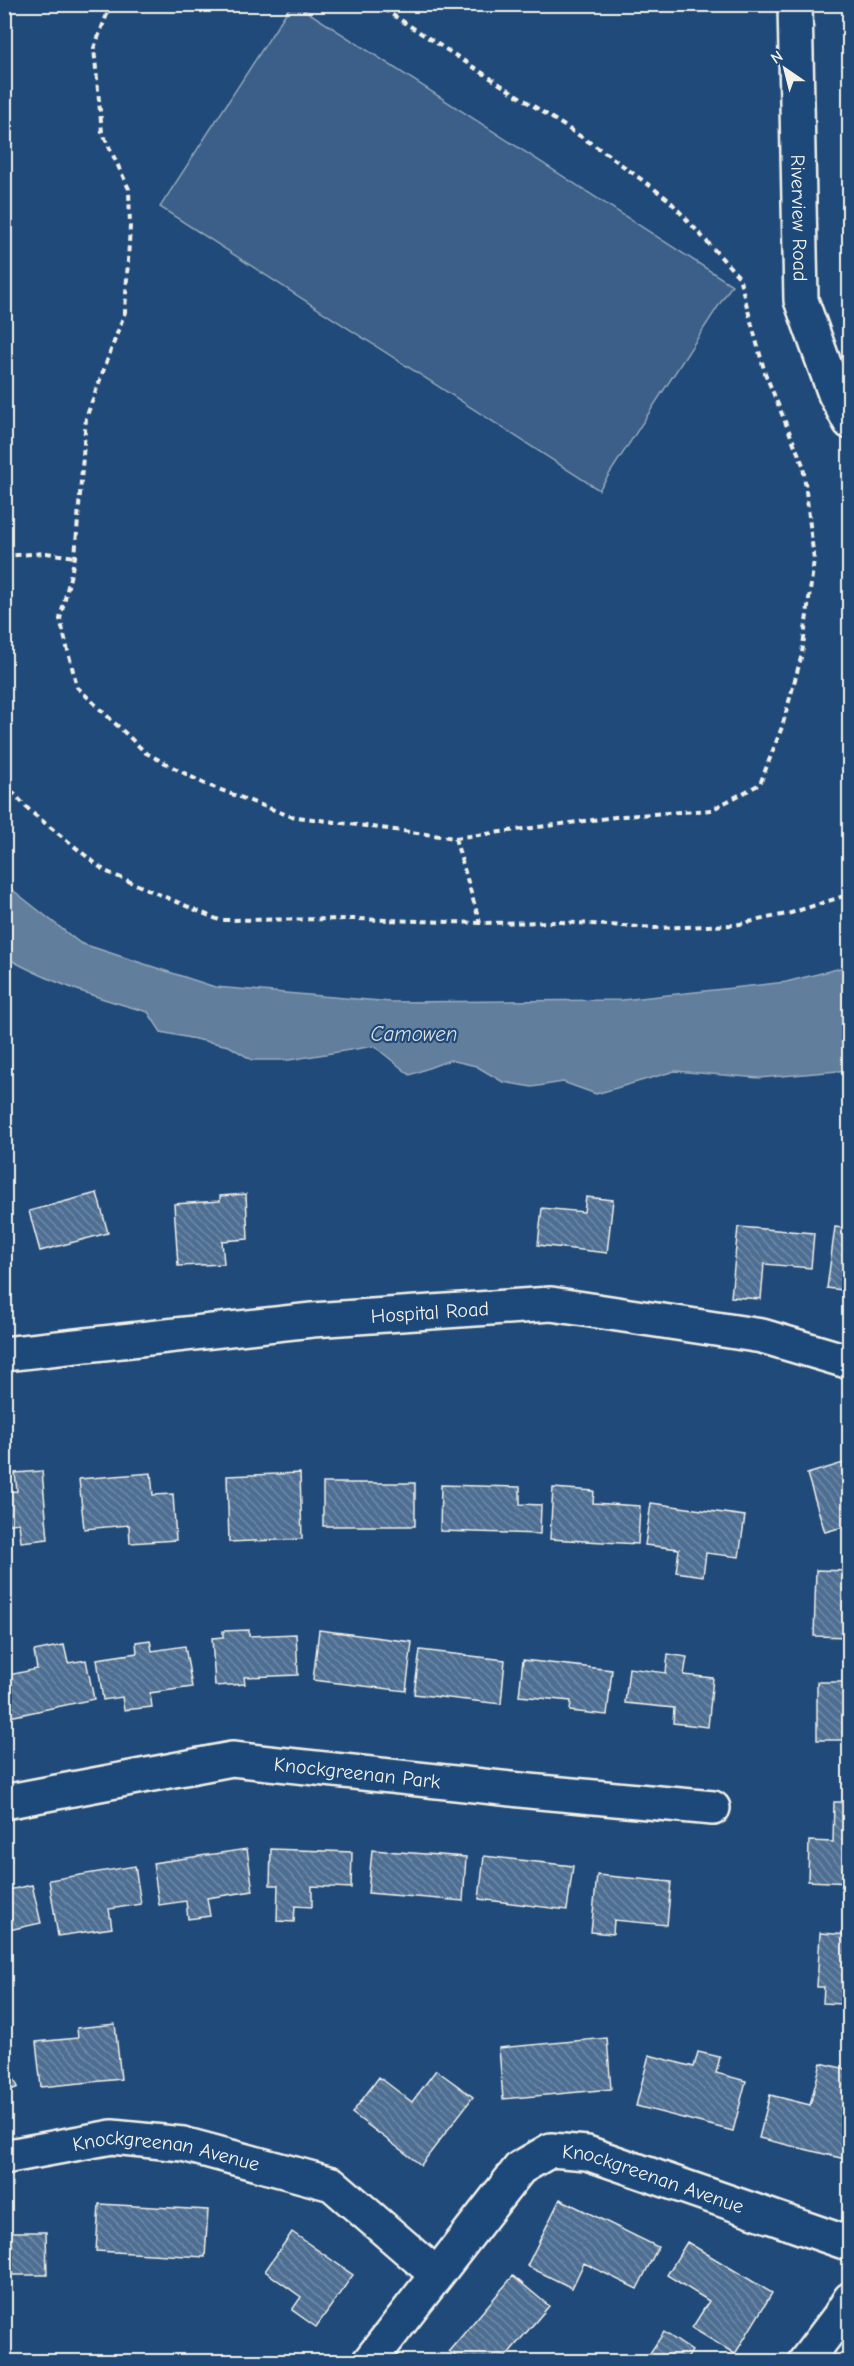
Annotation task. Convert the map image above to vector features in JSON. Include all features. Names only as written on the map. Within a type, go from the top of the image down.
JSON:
[{"type":"street","name":"Riverview Road","points":[[795,4],[801,300],[835,394],[849,422]]},
{"type":"street","name":"Hospital Road","points":[[4,1354],[312,1320],[551,1304],[762,1336],[849,1362]]},
{"type":"street","name":"Knockgreenan Park","points":[[4,1802],[232,1758],[713,1809]]},
{"type":"street","name":"Knockgreenan Avenue","points":[[4,2157],[112,2137],[183,2144],[332,2184],[436,2274]]},
{"type":"street","name":"Knockgreenan Avenue","points":[[369,2361],[520,2168],[551,2150],[587,2153],[849,2244]]},
{"type":"street","points":[[805,2361],[839,2317],[849,2299]]},
{"type":"path","points":[[111,4],[94,48],[102,132],[129,189],[130,225],[125,312],[86,418],[75,557],[60,620],[77,687],[146,753],[205,784],[290,816],[455,838],[623,816],[711,810],[760,784],[782,727],[802,654],[814,560],[803,465],[765,373],[739,277],[669,200],[603,151],[376,4]]},
{"type":"path","points":[[4,556],[46,553],[75,557]]},
{"type":"path","points":[[4,783],[30,811],[105,871],[219,921],[356,919],[561,922],[655,927],[735,925],[791,913],[849,894]]},
{"type":"path","points":[[455,838],[480,922]]},
{"type":"shaded area","points":[[291,5],[297,5],[732,285],[599,490],[160,207]]},
{"type":"water","name":"Camowen","points":[[5,884],[80,943],[215,987],[392,1002],[622,1000],[786,982],[849,966],[849,1070],[759,1078],[675,1071],[596,1094],[563,1082],[532,1087],[503,1082],[476,1066],[450,1060],[410,1075],[374,1046],[289,1060],[252,1060],[229,1046],[161,1032],[148,1012],[75,989],[40,975],[5,957]]},
{"type":"building","points":[[97,1193],[108,1233],[40,1251],[29,1211]]},
{"type":"building","points":[[246,1194],[248,1239],[222,1241],[224,1264],[178,1266],[174,1204],[220,1201],[220,1196]]},
{"type":"building","points":[[586,1197],[613,1200],[607,1253],[538,1245],[542,1208],[584,1212]]},
{"type":"building","points":[[738,1227],[814,1233],[811,1268],[764,1264],[761,1299],[731,1297]]},
{"type":"building","points":[[835,1227],[850,1229],[850,1291],[827,1288]]},
{"type":"building","points":[[850,1461],[850,1525],[825,1532],[807,1474]]},
{"type":"building","points":[[42,1471],[48,1539],[21,1542],[19,1523],[4,1525],[4,1492],[17,1491],[15,1473]]},
{"type":"building","points":[[151,1473],[153,1495],[173,1494],[176,1540],[130,1543],[129,1525],[84,1529],[79,1479]]},
{"type":"building","points":[[300,1473],[302,1539],[229,1542],[227,1476]]},
{"type":"building","points":[[323,1483],[415,1483],[415,1526],[323,1526]]},
{"type":"building","points":[[441,1485],[520,1487],[520,1504],[541,1505],[540,1534],[440,1531]]},
{"type":"building","points":[[553,1488],[594,1491],[593,1503],[640,1506],[638,1544],[550,1539]]},
{"type":"building","points":[[651,1503],[745,1516],[739,1557],[706,1553],[703,1576],[676,1572],[679,1549],[645,1545]]},
{"type":"building","points":[[816,1570],[850,1571],[850,1637],[814,1636]]},
{"type":"building","points":[[249,1630],[249,1636],[296,1634],[298,1675],[244,1677],[245,1684],[215,1686],[212,1638],[223,1637],[223,1631]]},
{"type":"building","points":[[319,1630],[412,1642],[406,1691],[313,1680]]},
{"type":"building","points":[[150,1640],[152,1651],[185,1646],[192,1687],[150,1693],[152,1707],[124,1710],[122,1697],[103,1700],[97,1659],[137,1653],[136,1642]]},
{"type":"building","points":[[64,1645],[68,1663],[86,1660],[94,1699],[5,1718],[4,1676],[37,1669],[34,1651]]},
{"type":"building","points":[[420,1650],[505,1660],[501,1704],[414,1694]]},
{"type":"building","points":[[668,1654],[687,1657],[684,1675],[713,1678],[708,1727],[673,1723],[674,1708],[625,1703],[629,1668],[666,1673]]},
{"type":"building","points":[[523,1660],[612,1670],[607,1715],[570,1711],[571,1701],[519,1696]]},
{"type":"building","points":[[817,1682],[850,1682],[850,1740],[817,1740]]},
{"type":"building","points":[[834,1802],[850,1802],[850,1883],[808,1881],[809,1841],[833,1842]]},
{"type":"building","points":[[247,1849],[253,1891],[207,1898],[210,1916],[188,1919],[186,1901],[159,1905],[153,1863]]},
{"type":"building","points":[[271,1849],[352,1852],[351,1888],[312,1886],[312,1907],[295,1906],[294,1922],[277,1921],[278,1885],[270,1885]]},
{"type":"building","points":[[372,1850],[466,1857],[463,1901],[368,1893]]},
{"type":"building","points":[[484,1856],[573,1866],[567,1910],[479,1899]]},
{"type":"building","points":[[135,1866],[141,1904],[109,1909],[112,1928],[58,1936],[49,1880]]},
{"type":"building","points":[[597,1875],[671,1882],[667,1925],[614,1920],[613,1934],[591,1932]]},
{"type":"building","points":[[32,1885],[41,1923],[4,1931],[4,1891]]},
{"type":"building","points":[[820,1933],[850,1935],[850,1989],[843,1988],[842,2004],[823,2003],[824,1987],[817,1987]]},
{"type":"building","points":[[115,2024],[121,2079],[41,2087],[36,2042],[78,2038],[77,2028]]},
{"type":"building","points":[[607,2038],[611,2089],[503,2099],[499,2048]]},
{"type":"building","points":[[698,2052],[720,2057],[716,2073],[746,2081],[733,2131],[636,2106],[649,2055],[694,2067]]},
{"type":"building","points":[[4,2058],[18,2087],[4,2093]]},
{"type":"building","points":[[821,2063],[850,2070],[850,2143],[845,2159],[759,2138],[770,2095],[810,2105]]},
{"type":"building","points":[[436,2070],[473,2097],[421,2165],[352,2113],[379,2077],[412,2102]]},
{"type":"building","points":[[560,2199],[658,2247],[637,2289],[584,2263],[572,2288],[527,2266]]},
{"type":"building","points":[[99,2204],[208,2210],[205,2257],[96,2251]]},
{"type":"building","points":[[4,2232],[46,2232],[47,2275],[4,2275]]},
{"type":"building","points":[[292,2232],[353,2275],[316,2327],[292,2310],[301,2297],[265,2271]]},
{"type":"building","points":[[687,2242],[772,2293],[735,2354],[692,2328],[709,2301],[667,2275]]},
{"type":"building","points":[[513,2276],[549,2306],[501,2362],[462,2362],[449,2351]]},
{"type":"building","points":[[664,2332],[692,2351],[685,2362],[644,2362]]}]
